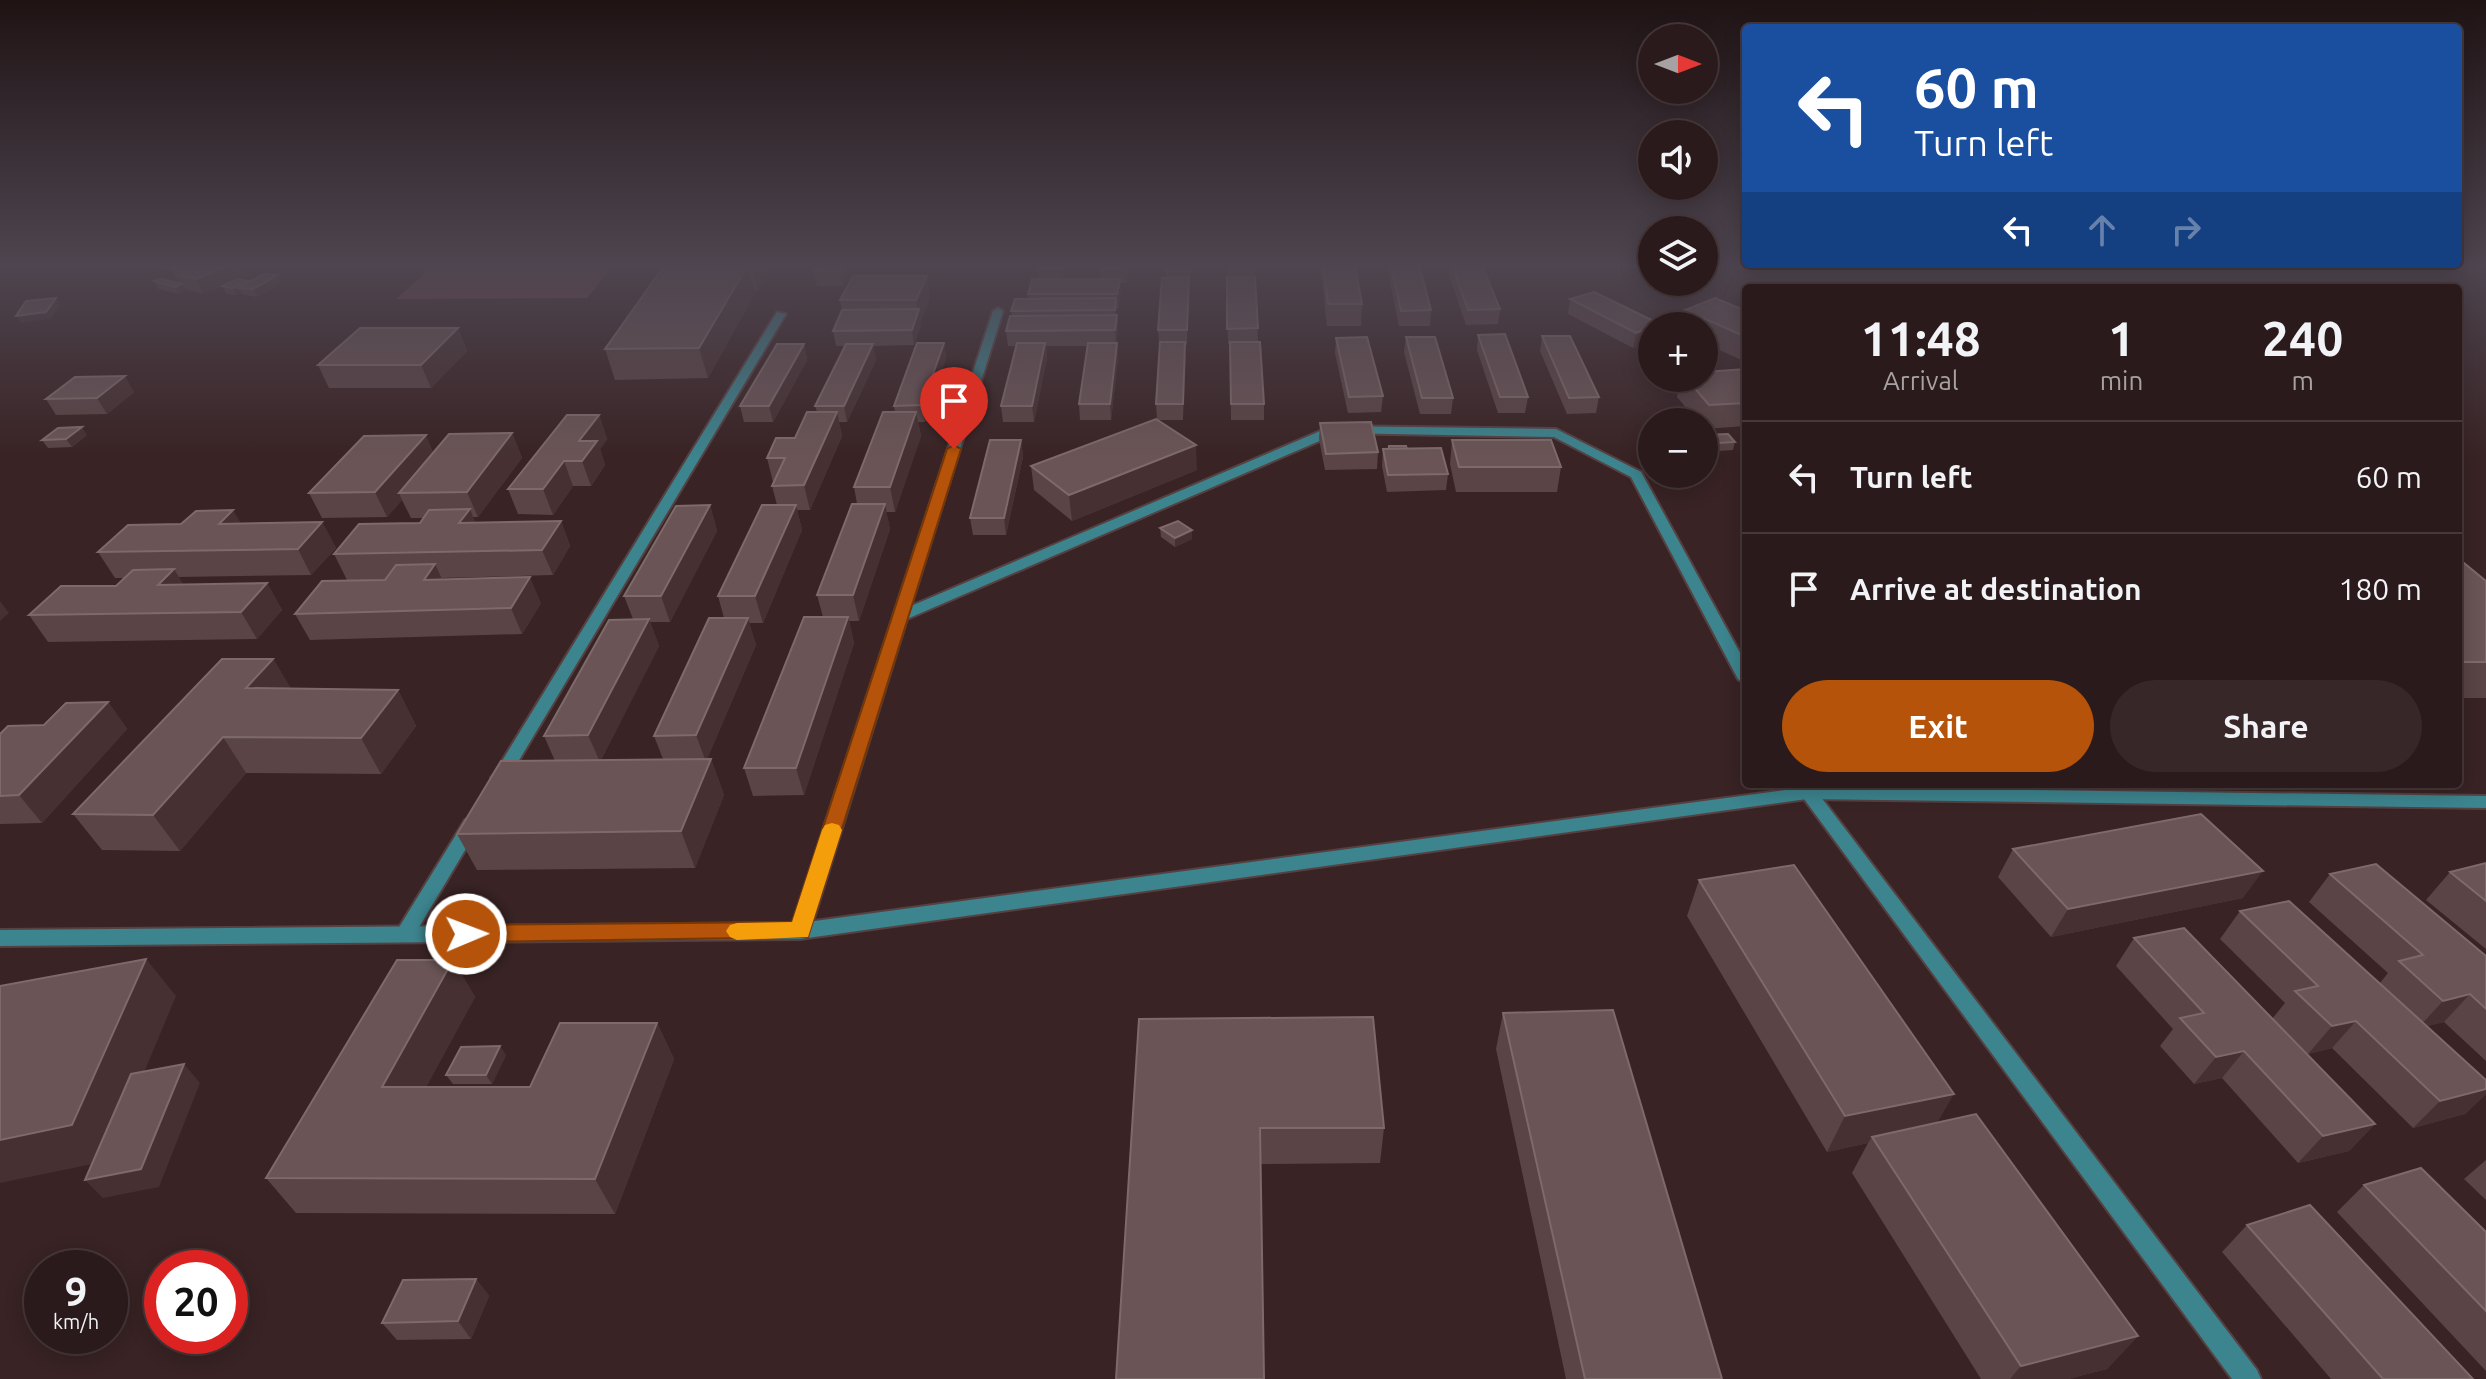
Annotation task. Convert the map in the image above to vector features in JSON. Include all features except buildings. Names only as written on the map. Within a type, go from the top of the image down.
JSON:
[{"type":"street","points":[[495,786],[772,329]]},
{"type":"street","points":[[800,931],[992,329]]},
{"type":"street","points":[[901,616],[1336,429],[1556,433],[1636,475],[1742,672]]},
{"type":"street","points":[[1804,788],[2248,1379]]},
{"type":"street","points":[[0,938],[800,931],[1804,788],[2486,802]]},
{"type":"street","points":[[405,934],[478,813]]},
{"type":"slow traffic","points":[[737,931],[800,931],[832,830]]},
{"type":"route","points":[[466,934],[800,931],[954,449]]}]
